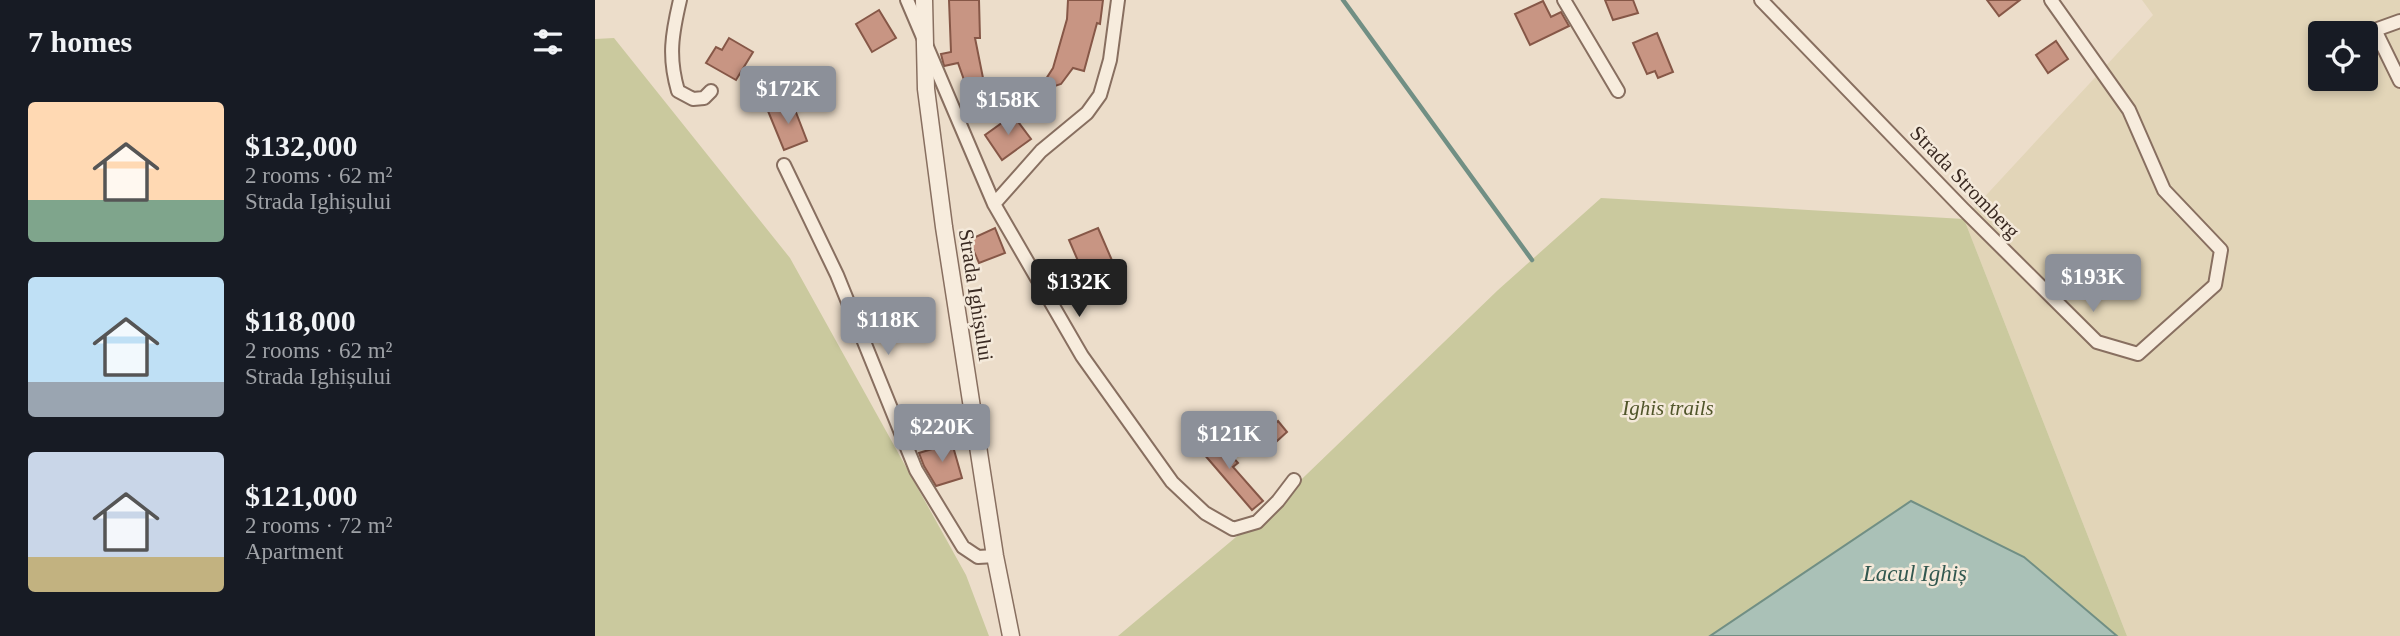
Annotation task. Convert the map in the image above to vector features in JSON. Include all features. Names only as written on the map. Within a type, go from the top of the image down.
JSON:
[{"type":"street","points":[[680,0],[674,23],[671,66],[678,91],[693,99],[704,98],[711,91]]},
{"type":"street","points":[[907,0],[995,204],[1081,356],[1172,482],[1205,513],[1233,529],[1257,522],[1294,480]]},
{"type":"street","name":"Strada Ighișului","points":[[924,0],[926,89],[995,556],[1011,636]]},
{"type":"street","points":[[995,204],[1041,151],[1087,113],[1100,95],[1111,60],[1118,0]]},
{"type":"street","points":[[1564,0],[1618,91]]},
{"type":"street","name":"Strada Stromberg","points":[[1761,0],[1963,209],[2097,342],[2138,355],[2215,285],[2221,250],[2164,190],[2129,110],[2051,0]]},
{"type":"street","points":[[2400,21],[2375,30],[2400,81]]},
{"type":"street","points":[[784,165],[837,275],[916,470],[963,547],[978,557],[995,556]]},
{"type":"shaded area","points":[[2142,0],[2400,0],[2400,636],[2127,636],[1964,219],[2153,15]]},
{"type":"green space","points":[[614,38],[790,258],[966,575],[989,636],[595,636],[595,39]]},
{"type":"green space","name":"Ighis trails","points":[[1601,198],[1964,219],[2127,636],[2117,636],[1911,501],[1710,636],[1118,636],[1279,501],[1498,290]]},
{"type":"water","name":"Lacul Ighiș","points":[[1911,501],[2024,557],[2117,636],[1710,636]]},
{"type":"building","points":[[949,0],[979,0],[980,38],[975,38],[984,83],[994,80],[1001,103],[975,111],[958,63],[944,66],[941,54],[951,52]]},
{"type":"building","points":[[1068,0],[1103,0],[1100,24],[1097,23],[1084,71],[1073,68],[1061,84],[1052,87],[1044,82],[1053,68],[1067,19]]},
{"type":"building","points":[[1605,0],[1633,0],[1638,13],[1613,20]]},
{"type":"building","points":[[1987,0],[2020,0],[1999,16]]},
{"type":"building","points":[[1543,1],[1551,17],[1561,12],[1569,26],[1530,45],[1515,14]]},
{"type":"building","points":[[879,10],[896,38],[872,52],[856,24]]},
{"type":"building","points":[[1657,33],[1673,72],[1658,78],[1655,71],[1647,74],[1633,43]]},
{"type":"building","points":[[729,38],[753,52],[736,80],[706,63],[716,47],[722,50]]},
{"type":"building","points":[[2056,41],[2068,59],[2048,73],[2036,55]]},
{"type":"building","points":[[792,102],[807,141],[784,150],[768,111]]},
{"type":"building","points":[[1013,115],[1031,139],[1002,160],[985,135]]},
{"type":"building","points":[[995,228],[1005,253],[979,263],[969,240]]},
{"type":"building","points":[[1098,228],[1117,272],[1088,284],[1069,240]]},
{"type":"building","points":[[1278,421],[1287,432],[1277,441],[1268,431]]},
{"type":"building","points":[[1210,435],[1227,455],[1229,453],[1238,463],[1233,467],[1263,501],[1252,510],[1197,446]]},
{"type":"building","points":[[952,443],[962,478],[936,486],[919,453]]},
{"type":"waterway","points":[[1343,0],[1532,260]]}]
